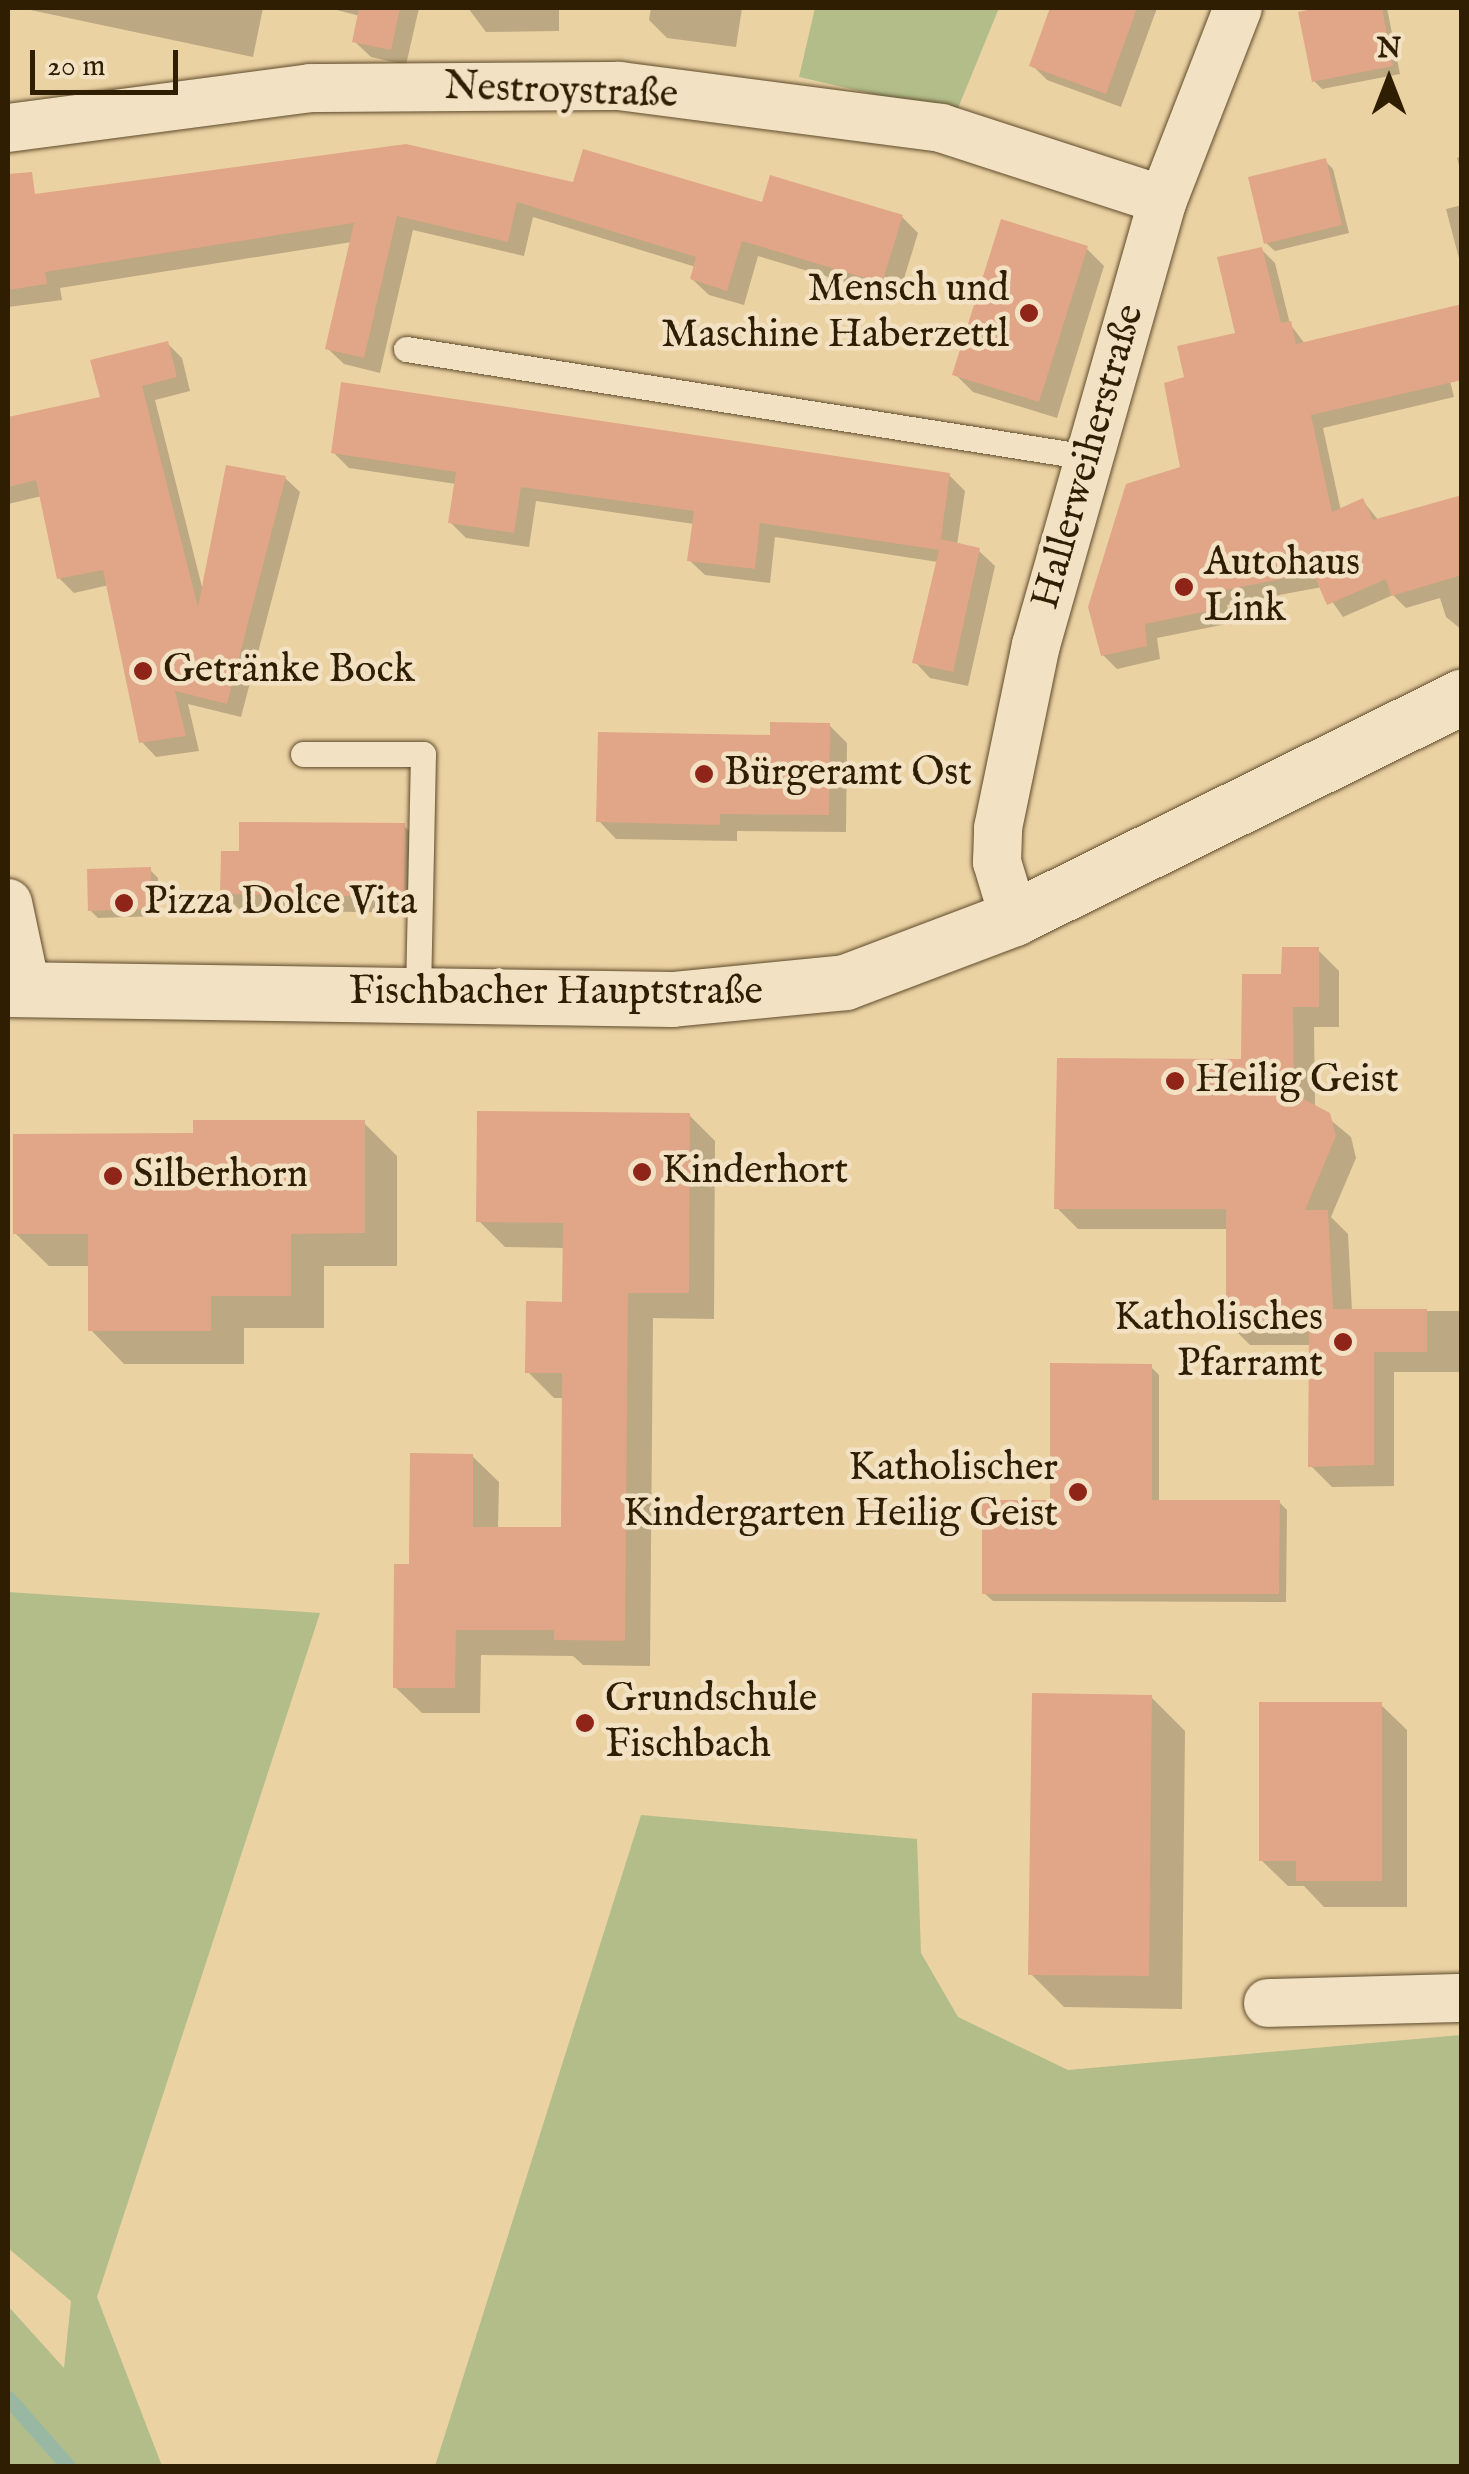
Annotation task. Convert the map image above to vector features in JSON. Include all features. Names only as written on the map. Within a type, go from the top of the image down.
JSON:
[{"type":"main road","name":"Fischbacher Hauptstraße","points":[[17,989],[418,996],[760,995],[845,982],[1014,918],[1462,697]]},
{"type":"street","name":"Hallerweiherstraße","points":[[1014,918],[997,862],[998,828],[1036,645],[1163,200],[1238,8]]},
{"type":"street","name":"Nestroystraße","points":[[8,128],[310,88],[619,86],[941,128],[1163,200]]},
{"type":"street","points":[[8,903],[17,989]]},
{"type":"street","points":[[1268,2003],[1462,1998]]},
{"type":"lane","points":[[406,349],[1088,457]]},
{"type":"lane","points":[[303,754],[423,754],[418,996]]},
{"type":"green space","points":[[815,8],[999,8],[956,113],[799,77]]},
{"type":"green space","points":[[8,1592],[320,1613],[97,2297],[162,2466],[8,2466],[8,2306],[64,2368],[71,2301],[8,2248]]},
{"type":"green space","points":[[641,1815],[917,1839],[921,1953],[958,2017],[1068,2070],[1461,2035],[1461,2466],[435,2466]]},
{"type":"building","points":[[359,8],[400,8],[391,50],[352,42]]},
{"type":"building","points":[[1050,8],[1137,8],[1106,94],[1029,66]]},
{"type":"building","points":[[1318,8],[1382,8],[1393,66],[1312,82],[1298,12]]},
{"type":"building","points":[[406,144],[573,182],[583,149],[762,202],[770,175],[903,215],[882,283],[742,241],[727,291],[690,279],[696,257],[517,202],[508,242],[397,216],[364,358],[325,349],[354,223],[45,272],[47,284],[8,290],[8,174],[32,172],[35,194]]},
{"type":"building","points":[[1326,158],[1342,225],[1264,244],[1248,177]]},
{"type":"building","points":[[1001,219],[1088,246],[1039,402],[952,375]]},
{"type":"building","points":[[1262,247],[1281,323],[1291,321],[1296,344],[1462,304],[1462,380],[1311,415],[1332,512],[1363,498],[1373,520],[1462,495],[1462,575],[1391,596],[1386,579],[1327,605],[1313,573],[1215,592],[1218,609],[1145,624],[1147,646],[1101,656],[1088,607],[1126,484],[1180,467],[1164,383],[1184,377],[1177,346],[1235,333],[1217,257]]},
{"type":"building","points":[[168,341],[177,377],[142,386],[198,607],[226,465],[286,476],[227,704],[175,691],[186,736],[139,743],[103,570],[57,579],[36,480],[8,487],[8,417],[100,397],[90,360]]},
{"type":"building","points":[[341,382],[950,473],[940,545],[941,539],[980,548],[953,672],[912,663],[939,550],[760,523],[755,569],[687,561],[694,511],[521,487],[514,533],[448,523],[456,472],[331,453]]},
{"type":"building","points":[[770,722],[830,723],[829,815],[720,814],[720,825],[596,822],[598,732],[770,735]]},
{"type":"building","points":[[239,822],[405,823],[404,897],[220,894],[221,851],[239,851]]},
{"type":"building","points":[[151,867],[152,909],[88,911],[87,869]]},
{"type":"building","name":"Heilig Geist","points":[[1282,947],[1319,947],[1319,1007],[1293,1007],[1294,1094],[1330,1113],[1336,1136],[1305,1210],[1328,1210],[1333,1309],[1427,1309],[1427,1352],[1374,1352],[1374,1465],[1308,1467],[1309,1325],[1226,1324],[1226,1209],[1054,1209],[1057,1058],[1241,1059],[1242,974],[1281,974]]},
{"type":"building","points":[[477,1111],[690,1113],[689,1293],[628,1293],[625,1641],[554,1640],[554,1630],[456,1630],[455,1688],[393,1688],[394,1564],[409,1564],[410,1453],[473,1454],[473,1527],[561,1527],[562,1373],[525,1373],[526,1301],[562,1302],[563,1223],[476,1222]]},
{"type":"building","points":[[193,1120],[365,1120],[365,1233],[291,1234],[291,1296],[211,1296],[211,1331],[88,1331],[88,1234],[13,1234],[13,1134],[193,1133]]},
{"type":"building","points":[[1050,1363],[1152,1364],[1152,1500],[1280,1500],[1279,1594],[982,1594],[982,1500],[1050,1500]]},
{"type":"building","points":[[1032,1693],[1152,1695],[1149,1976],[1028,1975]]},
{"type":"building","points":[[1259,1702],[1382,1702],[1382,1881],[1296,1881],[1296,1861],[1259,1861]]},
{"type":"waterway","points":[[8,2398],[68,2466]]},
{"type":"place","name":"Mensch und Maschine Haberzettl","points":[[1029,313]]},
{"type":"place","name":"Autohaus Link","points":[[1184,587]]},
{"type":"place","name":"Getränke Bock","points":[[143,671]]},
{"type":"place","name":"Bürgeramt Ost","points":[[704,774]]},
{"type":"place","name":"Pizza Dolce Vita","points":[[124,903]]},
{"type":"place","name":"Heilig Geist","points":[[1175,1081]]},
{"type":"place","name":"Kinderhort","points":[[642,1172]]},
{"type":"place","name":"Silberhorn","points":[[113,1176]]},
{"type":"place","name":"Katholisches Pfarramt","points":[[1343,1342]]},
{"type":"place","name":"Katholischer Kindergarten Heilig Geist","points":[[1078,1492]]},
{"type":"place","name":"Grundschule Fischbach","points":[[585,1723]]}]
